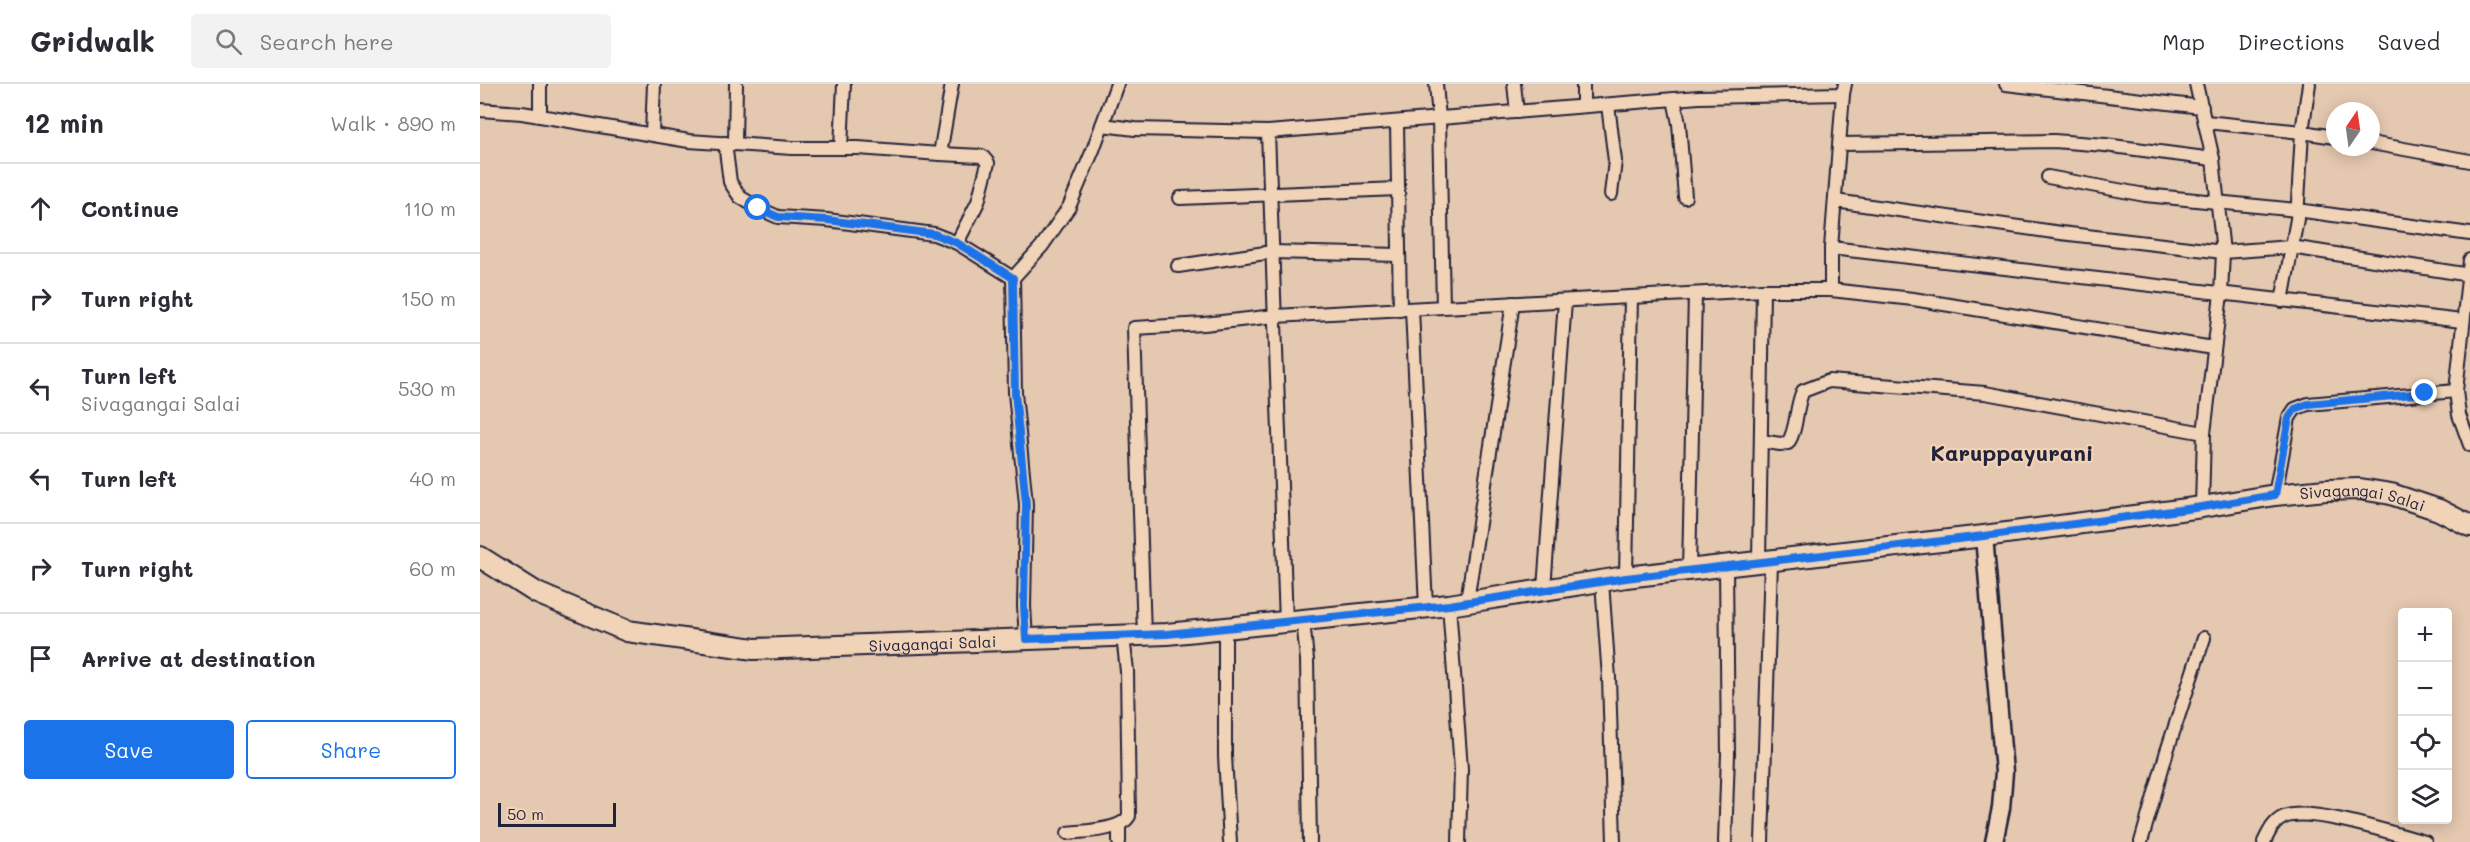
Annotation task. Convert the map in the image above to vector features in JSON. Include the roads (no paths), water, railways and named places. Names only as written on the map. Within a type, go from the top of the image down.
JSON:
[{"type":"main road","name":"Sivagangai Salai","points":[[480,557],[537,593],[627,631],[754,650],[1144,635],[1294,621],[1458,603],[1626,578],[1984,536],[2275,495],[2326,490],[2360,489],[2381,493],[2439,510],[2470,526]]},
{"type":"street","points":[[540,84],[540,116]]},
{"type":"street","points":[[652,134],[654,84]]},
{"type":"street","points":[[736,84],[730,144],[730,182],[740,196],[778,217],[934,234],[957,243],[1013,278]]},
{"type":"street","points":[[841,148],[844,84]]},
{"type":"street","points":[[940,154],[952,84]]},
{"type":"street","points":[[1026,639],[1024,606],[1026,504],[1015,393],[1013,278],[1042,246],[1069,207],[1117,84]]},
{"type":"street","points":[[1436,84],[1439,118],[1443,307]]},
{"type":"street","points":[[1514,84],[1517,112]]},
{"type":"street","points":[[1583,84],[1583,106]]},
{"type":"street","points":[[2006,84],[2202,107]]},
{"type":"street","points":[[2196,84],[2213,159],[2223,252],[2221,294],[2204,433],[2202,507]]},
{"type":"street","points":[[2282,301],[2297,210],[2302,132],[2309,84]]},
{"type":"street","points":[[1102,125],[1135,129],[1268,132],[1674,99],[1844,89],[1831,248],[1831,290]]},
{"type":"street","points":[[1674,99],[1679,124],[1685,197]]},
{"type":"street","points":[[1608,105],[1615,161],[1611,194]]},
{"type":"street","points":[[480,110],[540,116],[689,141],[982,156],[988,163],[978,202],[957,243]]},
{"type":"street","points":[[1397,122],[1399,255],[1406,309],[1426,607]]},
{"type":"street","points":[[2206,122],[2326,136]]},
{"type":"street","points":[[1268,132],[1275,316],[1294,621],[1307,660],[1310,842]]},
{"type":"street","points":[[1840,144],[2054,141],[2213,159]]},
{"type":"street","points":[[2380,145],[2470,161]]},
{"type":"street","points":[[2048,177],[2145,195],[2297,210],[2470,234]]},
{"type":"street","points":[[1180,198],[1398,189]]},
{"type":"street","points":[[1835,201],[2061,233],[2223,252],[2291,247],[2470,275]]},
{"type":"street","points":[[1831,248],[2462,321]]},
{"type":"street","points":[[1178,266],[1272,252],[1399,255]]},
{"type":"street","points":[[2470,260],[2470,275],[2462,321],[2465,335],[2456,391],[2458,414],[2470,445]]},
{"type":"street","points":[[1762,842],[1765,562],[1761,441],[1763,290]]},
{"type":"street","points":[[1144,635],[1134,328],[1204,324],[1275,316],[1565,300],[1763,290],[1831,290],[1913,299],[2213,348]]},
{"type":"street","points":[[1689,570],[1695,294]]},
{"type":"street","points":[[1626,578],[1631,297]]},
{"type":"street","points":[[1544,589],[1565,300]]},
{"type":"street","points":[[1460,842],[1458,603],[1513,303]]},
{"type":"street","points":[[1761,441],[1788,443],[1793,435],[1798,401],[1803,391],[1829,381],[1985,393],[2204,433]]},
{"type":"street","points":[[2275,495],[2289,418],[2295,409],[2308,404],[2456,391]]},
{"type":"street","points":[[1984,536],[2004,772],[2001,808],[1994,842]]},
{"type":"street","points":[[1725,842],[1728,754],[1726,567]]},
{"type":"street","points":[[1602,582],[1609,678],[1614,842]]},
{"type":"street","points":[[1225,628],[1225,756],[1230,842]]},
{"type":"street","points":[[1068,833],[1119,826],[1129,816],[1127,671],[1123,636]]},
{"type":"street","points":[[2141,842],[2167,751],[2204,638]]},
{"type":"street","points":[[2264,842],[2272,826],[2284,818],[2300,814],[2320,816],[2425,842]]},
{"type":"street","points":[[1119,826],[1119,842]]},
{"type":"district","name":"Karuppayurani","points":[[2012,452]]}]
